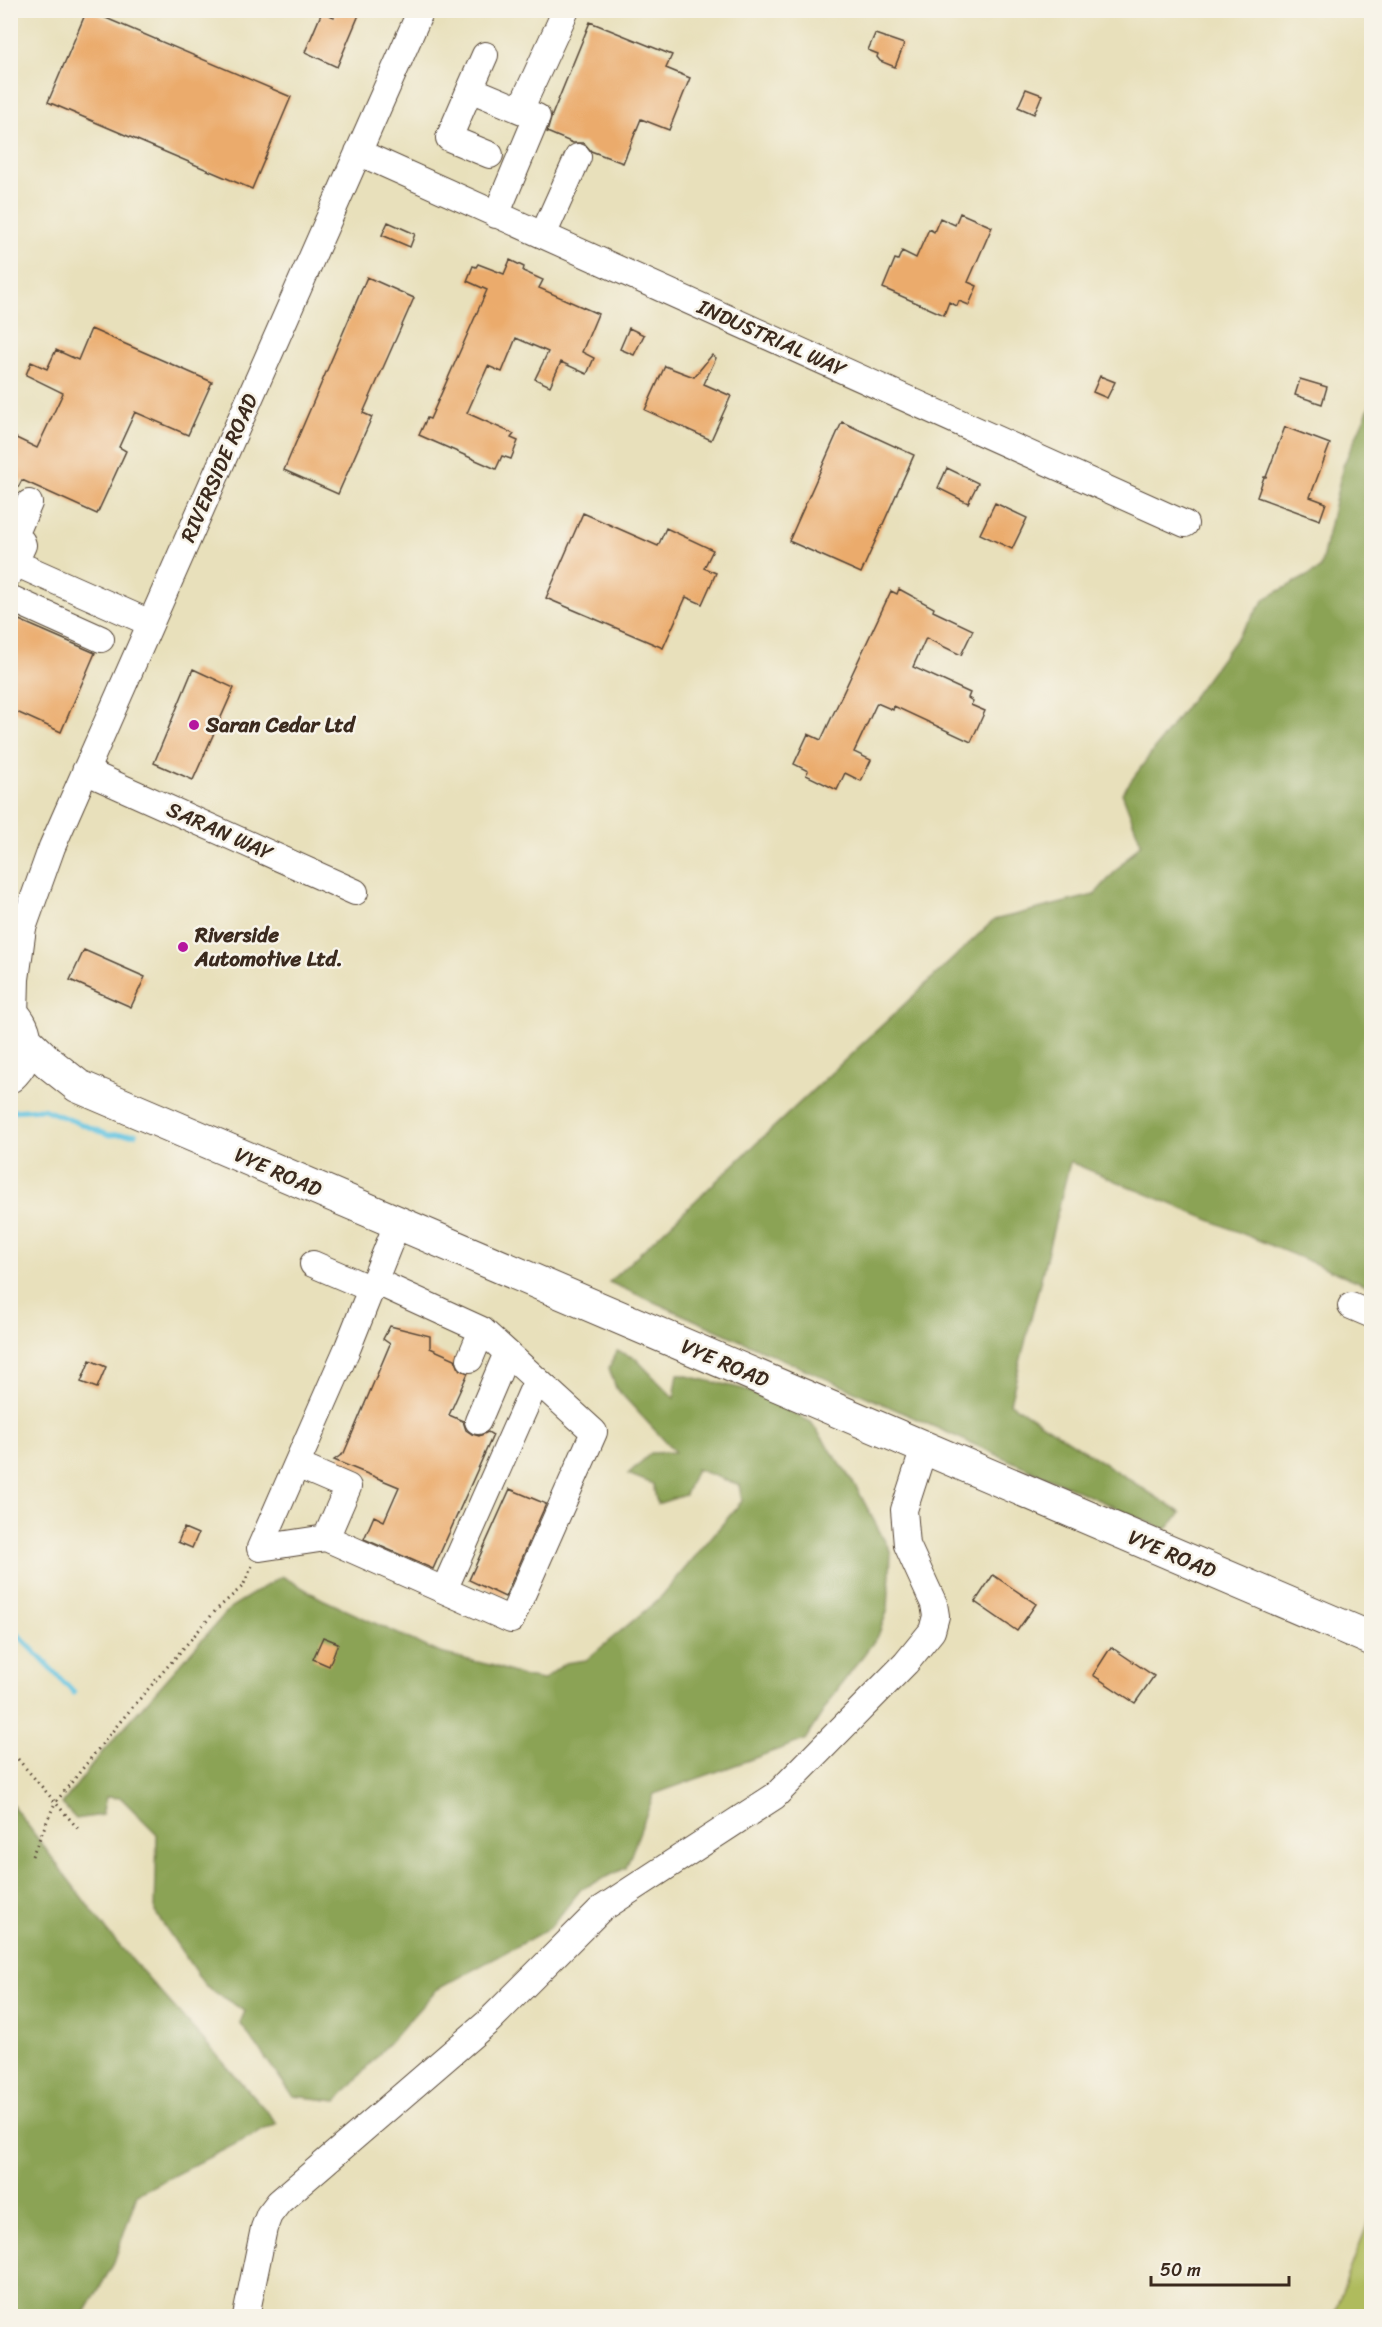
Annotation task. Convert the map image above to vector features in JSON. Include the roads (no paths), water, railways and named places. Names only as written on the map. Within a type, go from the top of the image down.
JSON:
[{"type":"main road","points":[[10,1076],[18,1069],[24,1055],[17,1022]]},
{"type":"main road","name":"VYE ROAD","points":[[17,1022],[49,1063],[78,1086],[1371,1639]]},
{"type":"main road","name":"VYE ROAD","points":[[10,1081],[78,1086]]},
{"type":"street","name":"RIVERSIDE ROAD","points":[[17,1022],[17,938],[52,847],[421,10]]},
{"type":"street","points":[[520,110],[566,10]]},
{"type":"street","points":[[485,55],[449,138],[490,155]]},
{"type":"street","points":[[470,89],[537,117],[496,215]]},
{"type":"street","name":"INDUSTRIAL WAY","points":[[358,152],[1185,524]]},
{"type":"street","points":[[543,235],[578,157]]},
{"type":"street","points":[[29,503],[12,553],[150,623]]},
{"type":"street","points":[[10,598],[101,639]]},
{"type":"street","name":"SARAN WAY","points":[[85,771],[355,892]]},
{"type":"street","points":[[313,1264],[373,1285],[482,1330],[594,1432],[511,1620],[326,1538],[260,1548],[297,1465],[373,1285],[398,1224]]},
{"type":"street","points":[[470,1359],[482,1330]]},
{"type":"street","points":[[478,1421],[507,1353]]},
{"type":"street","points":[[444,1590],[537,1380]]},
{"type":"street","points":[[246,2316],[264,2228],[269,2215],[279,2202],[488,2022],[600,1910],[775,1796],[906,1663],[932,1631],[936,1616],[934,1604],[908,1545],[904,1510],[924,1449]]},
{"type":"street","points":[[297,1465],[348,1487],[326,1538]]},
{"type":"waterway","points":[[10,1111],[43,1109],[109,1135],[136,1134]]},
{"type":"waterway","points":[[10,1626],[74,1693]]},
{"type":"place","name":"Saran Cedar Ltd","points":[[194,725]]},
{"type":"place","name":"Riverside Automotive Ltd.","points":[[183,947]]}]
